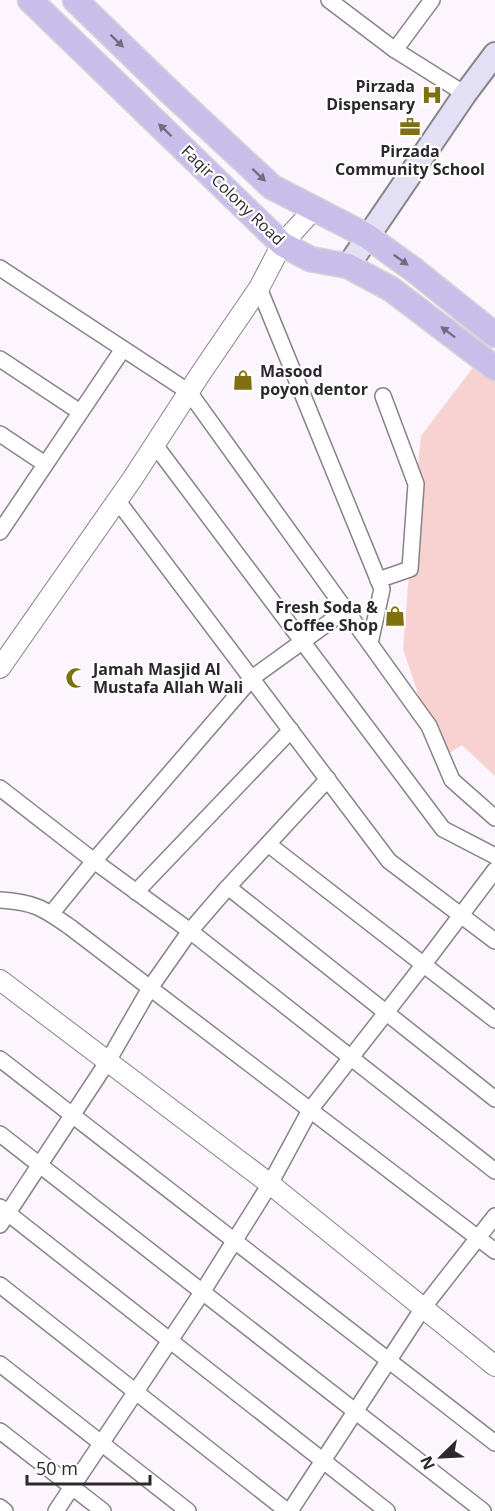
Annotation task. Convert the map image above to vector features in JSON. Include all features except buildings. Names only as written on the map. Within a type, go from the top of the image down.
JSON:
[{"type":"main road","name":"Faqir Colony Road","points":[[30,0],[282,244],[310,260],[348,266],[391,289],[495,368]]},
{"type":"main road","name":"Faqir Colony Road","points":[[75,0],[272,186],[367,236],[495,334]]},
{"type":"main road","points":[[348,266],[465,94],[495,54]]},
{"type":"street","points":[[329,0],[395,50],[465,94]]},
{"type":"street","points":[[395,50],[432,0]]},
{"type":"street","points":[[0,668],[155,445],[259,288],[282,244],[315,208]]},
{"type":"street","points":[[0,268],[189,392],[429,726],[452,780],[495,818]]},
{"type":"street","points":[[259,288],[382,589],[370,643]]},
{"type":"street","points":[[0,532],[6,509],[45,464],[123,349]]},
{"type":"street","points":[[0,359],[80,411]]},
{"type":"street","points":[[378,580],[410,569],[416,484],[382,396]]},
{"type":"street","points":[[0,434],[45,464]]},
{"type":"street","points":[[155,445],[442,829],[495,856]]},
{"type":"street","points":[[117,500],[389,861],[495,941]]},
{"type":"street","points":[[51,914],[252,678],[346,610]]},
{"type":"street","points":[[136,892],[291,730]]},
{"type":"street","points":[[328,780],[228,887],[190,932],[150,988],[108,1061],[40,1165],[3,1215],[170,1340],[387,1511]]},
{"type":"street","points":[[0,788],[190,932],[495,1171]]},
{"type":"street","points":[[268,844],[495,1020]]},
{"type":"street","points":[[56,1511],[202,1292],[270,1184],[309,1110],[495,870]]},
{"type":"street","points":[[228,887],[495,1099]]},
{"type":"street","points":[[0,900],[31,904],[51,914],[495,1251]]},
{"type":"street","points":[[0,980],[270,1184],[495,1366]]},
{"type":"street","points":[[0,1059],[495,1443]]},
{"type":"street","points":[[0,1134],[483,1511]]},
{"type":"street","points":[[0,1285],[289,1511],[423,1308],[495,1216]]},
{"type":"street","points":[[0,1364],[188,1511]]},
{"type":"street","points":[[0,1431],[103,1511]]},
{"type":"street","points":[[0,1507],[5,1511]]},
{"type":"shaded area","points":[[481,357],[495,368],[495,776],[462,745],[443,757],[429,726],[403,649],[421,436]]},
{"type":"place","name":"Pirzada Dispensary","points":[[432,95]]},
{"type":"place","name":"Pirzada Community School","points":[[410,127]]},
{"type":"place","name":"Masood poyon dentor","points":[[243,380]]},
{"type":"place","name":"Fresh Soda & Coffee Shop","points":[[395,616]]},
{"type":"place","name":"Jamah Masjid Al Mustafa Allah Wali","points":[[76,678]]}]
